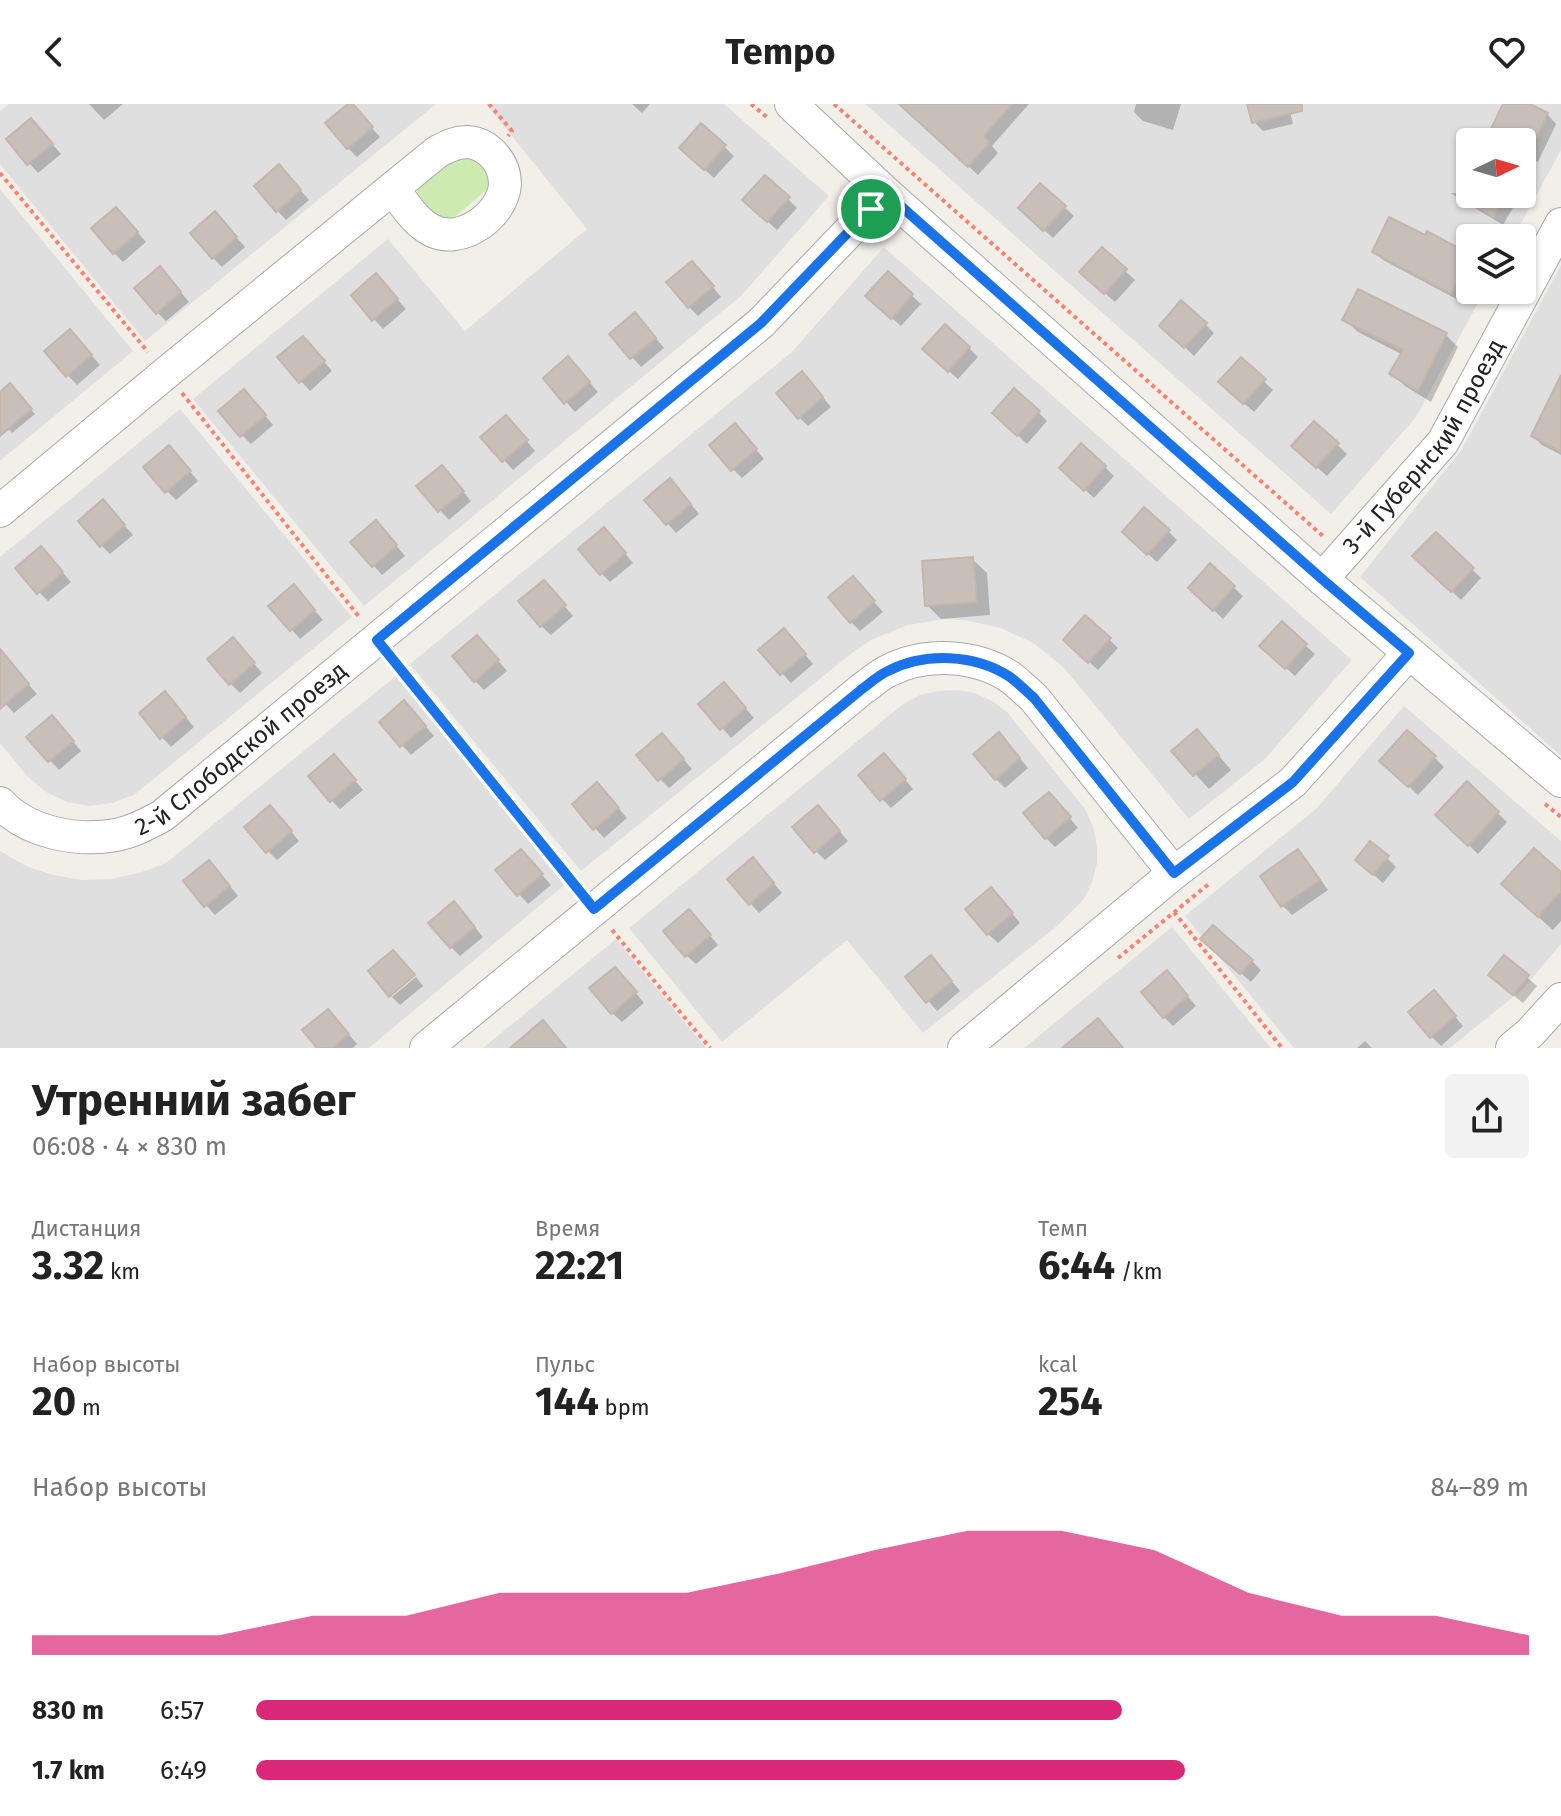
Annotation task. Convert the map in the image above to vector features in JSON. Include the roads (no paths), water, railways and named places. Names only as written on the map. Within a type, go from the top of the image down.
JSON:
[{"type":"street","points":[[797,106],[886,193],[1322,579],[1561,781]]},
{"type":"street","points":[[0,511],[393,189]]},
{"type":"street","name":"2-й Слободской проезд","points":[[0,803],[23,821],[45,830],[93,838],[117,835],[162,816],[761,323],[886,193]]},
{"type":"street","name":"3-й Губернский проезд","points":[[1322,579],[1443,442],[1561,224]]},
{"type":"street","points":[[964,1048],[1165,880],[1293,782],[1409,653]]},
{"type":"street","points":[[426,1048],[862,689],[888,671],[918,660],[950,658],[981,663],[1010,677],[1034,698],[1165,880]]},
{"type":"street","points":[[1512,1048],[1561,999]]}]
